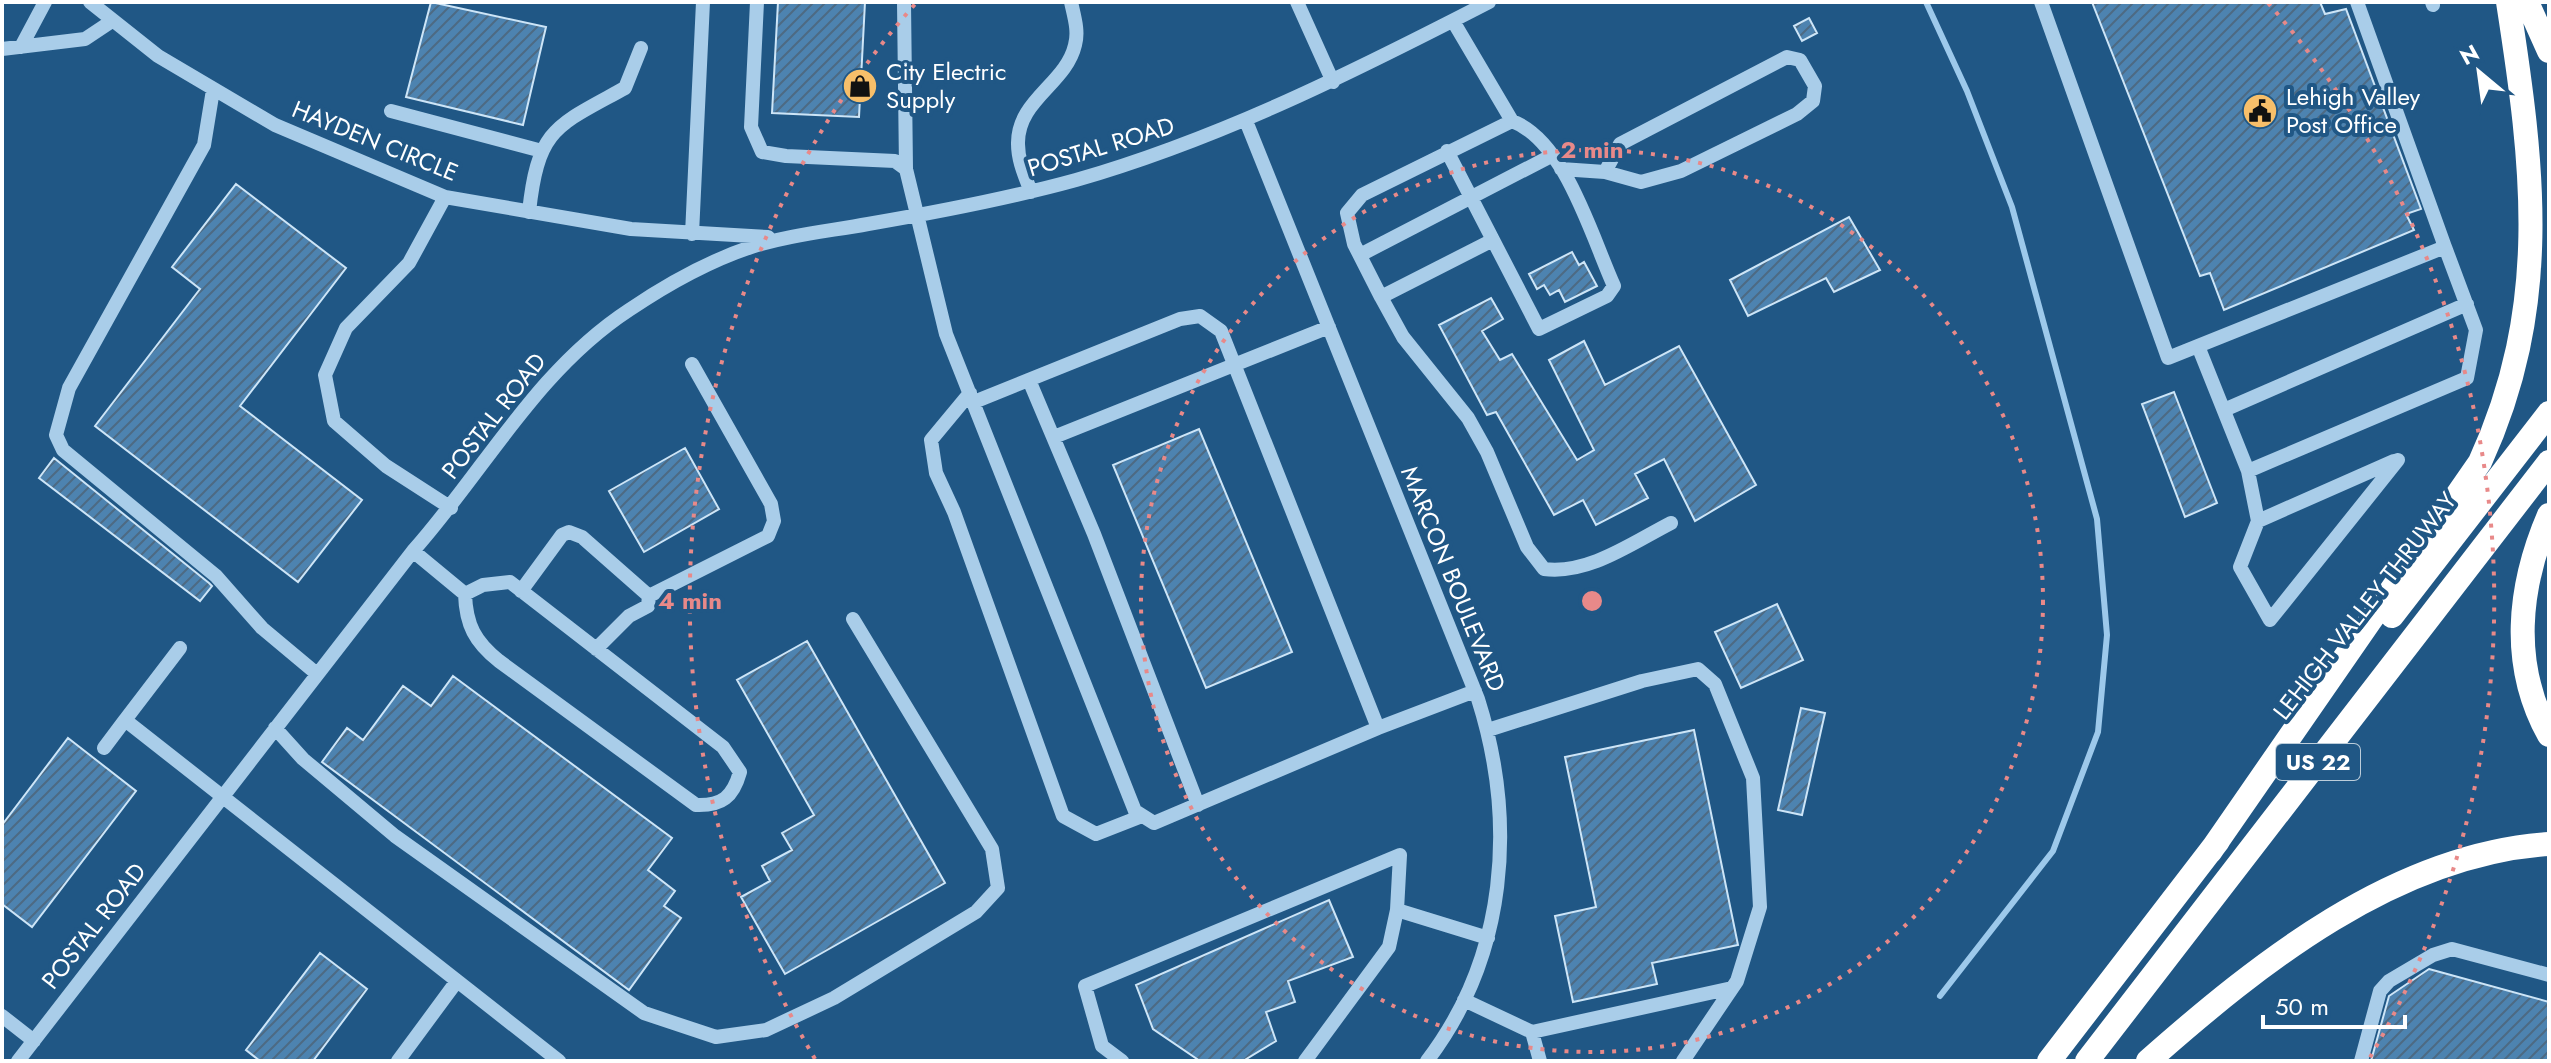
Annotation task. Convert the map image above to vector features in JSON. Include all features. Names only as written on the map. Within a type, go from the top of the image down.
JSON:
[{"type":"highway","points":[[2210,852],[2480,462],[2504,420],[2521,377],[2538,307],[2541,236],[2508,2]]},
{"type":"highway","points":[[2527,2],[2549,51]]},
{"type":"highway","name":"LEHIGH VALLEY THRUWAY","points":[[2049,1061],[2549,413]]},
{"type":"highway","name":"US 22","points":[[2087,1061],[2549,462]]},
{"type":"highway","points":[[2549,515],[2527,584],[2522,638],[2530,691],[2549,735]]},
{"type":"highway","points":[[2148,1061],[2259,970],[2357,907],[2461,862],[2502,850],[2549,844]]},
{"type":"street","points":[[21,47],[45,2]]},
{"type":"street","name":"HAYDEN CIRCLE","points":[[90,2],[112,21],[213,90],[334,153],[445,197],[631,229],[792,238]]},
{"type":"street","points":[[692,234],[703,2]]},
{"type":"street","points":[[757,2],[751,127],[762,152],[895,161],[906,169]]},
{"type":"street","points":[[1031,192],[1020,163],[1017,142],[1033,101],[1067,64],[1076,44],[1071,2]]},
{"type":"street","points":[[1297,2],[1333,82]]},
{"type":"street","name":"POSTAL ROAD","points":[[18,1061],[413,551],[451,508],[532,397],[594,336],[629,310],[723,258],[753,246],[1031,192],[1132,163],[1246,121],[1333,82],[1489,2]]},
{"type":"street","points":[[2041,2],[2168,358],[2445,247]]},
{"type":"street","points":[[2248,471],[2467,378],[2476,330],[2357,2]]},
{"type":"street","points":[[904,3],[906,169],[946,334],[1135,811],[1154,823],[1378,728],[1475,691]]},
{"type":"street","points":[[2,49],[85,39],[112,21]]},
{"type":"street","points":[[1447,151],[1539,329],[1607,296],[1614,286],[1561,169],[1546,143],[1527,127],[1512,121],[1453,21]]},
{"type":"street","points":[[529,212],[534,172],[554,129],[584,108],[625,88],[641,48]]},
{"type":"street","points":[[1561,169],[1605,172],[1641,182],[1681,171],[1797,114],[1813,101],[1815,86],[1800,60],[1787,57],[1620,144],[1605,172]]},
{"type":"street","points":[[213,90],[204,145],[69,388],[56,435],[63,450],[216,576],[262,628],[317,674]]},
{"type":"street","points":[[391,111],[542,151]]},
{"type":"street","name":"MARCON BOULEVARD","points":[[1246,121],[1488,730],[1502,818],[1502,858],[1488,938],[1464,1000],[1430,1060]]},
{"type":"street","points":[[1512,121],[1362,195],[1347,213],[1360,255],[1403,337],[1468,418],[1487,452],[1527,547],[1544,569],[1565,572],[1609,556],[1671,523]]},
{"type":"street","points":[[1360,255],[1553,155]]},
{"type":"street","points":[[445,197],[409,263],[346,328],[325,375],[334,421],[386,466],[451,508]]},
{"type":"street","points":[[1381,297],[1493,240]]},
{"type":"street","points":[[2224,410],[2467,304]]},
{"type":"street","points":[[1142,816],[1096,834],[1063,816],[954,512],[936,473],[931,440],[972,398],[1029,380],[1180,319],[1200,316],[1221,331],[1378,728]]},
{"type":"street","points":[[1054,437],[1329,327]]},
{"type":"street","points":[[2198,346],[2248,471],[2258,521],[2240,567],[2270,620],[2398,460],[2258,521]]},
{"type":"street","points":[[649,596],[768,536],[774,521],[771,504],[692,364]]},
{"type":"street","points":[[1029,380],[1198,805]]},
{"type":"street","points":[[521,591],[562,535],[569,532],[582,537],[649,596]]},
{"type":"street","points":[[413,551],[465,594],[469,627],[479,646],[696,805],[716,806],[730,796],[740,772],[723,747],[510,582],[483,585],[465,594]]},
{"type":"street","points":[[596,649],[629,616],[648,606],[649,596]]},
{"type":"street","points":[[275,728],[303,759],[395,836],[644,1013],[716,1037],[766,1030],[834,998],[976,912],[998,888],[992,849],[853,619]]},
{"type":"street","points":[[104,748],[180,648]]},
{"type":"street","points":[[1488,730],[1642,681],[1698,669],[1715,684],[1753,778],[1760,907],[1732,988],[1683,1061]]},
{"type":"street","points":[[125,720],[559,1061]]},
{"type":"street","points":[[1122,1061],[1102,1046],[1085,986],[1400,855],[1397,910],[1389,947],[1305,1061]]},
{"type":"street","points":[[1397,910],[1488,938]]},
{"type":"street","points":[[2361,1061],[2380,991],[2389,981],[2433,955],[2452,949],[2549,975]]},
{"type":"street","points":[[398,1061],[457,981]]},
{"type":"street","points":[[1464,1000],[1532,1032],[1732,988]]},
{"type":"street","points":[[2,1016],[34,1041]]},
{"type":"street","points":[[1532,1032],[1540,1061]]},
{"type":"building","points":[[431,2],[546,27],[523,125],[406,97]]},
{"type":"building","points":[[778,2],[865,2],[859,117],[772,113]]},
{"type":"building","name":"Lehigh Valley Post Office","points":[[2092,2],[2320,2],[2325,14],[2346,9],[2421,209],[2406,214],[2414,230],[2224,310],[2210,273],[2200,276]]},
{"type":"building","points":[[1809,18],[1817,33],[1802,41],[1794,26]]},
{"type":"building","points":[[236,184],[346,268],[240,406],[362,500],[298,582],[95,426],[200,289],[172,267]]},
{"type":"building","points":[[1849,217],[1880,270],[1834,292],[1826,278],[1748,316],[1730,280]]},
{"type":"building","points":[[1572,252],[1579,265],[1584,262],[1597,286],[1565,302],[1559,290],[1550,295],[1544,285],[1537,289],[1529,274]]},
{"type":"building","points":[[1491,298],[1503,319],[1482,331],[1500,360],[1512,354],[1577,460],[1594,450],[1549,360],[1584,341],[1605,385],[1679,346],[1756,485],[1695,521],[1664,459],[1635,474],[1648,498],[1596,525],[1583,500],[1554,515],[1496,412],[1487,415],[1439,325]]},
{"type":"building","points":[[2174,392],[2217,503],[2185,517],[2142,404]]},
{"type":"building","points":[[1199,429],[1292,652],[1206,688],[1113,465]]},
{"type":"building","points":[[685,448],[719,509],[644,552],[609,491]]},
{"type":"building","points":[[54,458],[209,583],[212,586],[200,601],[39,478]]},
{"type":"building","points":[[1777,604],[1803,660],[1741,688],[1715,632]]},
{"type":"building","points":[[807,641],[945,883],[785,974],[741,897],[770,881],[762,866],[792,850],[782,833],[814,815],[737,680]]},
{"type":"building","points":[[453,676],[672,838],[648,870],[675,891],[664,906],[681,918],[629,990],[322,762],[347,728],[363,740],[403,686],[431,706]]},
{"type":"building","points":[[1801,708],[1825,713],[1802,815],[1778,810]]},
{"type":"building","points":[[1694,730],[1738,945],[1652,963],[1657,984],[1573,1002],[1555,916],[1596,907],[1565,757]]},
{"type":"building","points":[[68,738],[136,791],[32,927],[2,904],[2,825]]},
{"type":"building","points":[[1329,900],[1353,957],[1288,981],[1295,1002],[1266,1012],[1276,1041],[1243,1061],[1200,1061],[1153,1029],[1136,985]]},
{"type":"building","points":[[320,953],[367,989],[313,1061],[260,1061],[246,1050]]},
{"type":"building","points":[[2429,969],[2549,1002],[2549,1061],[2371,1061],[2389,996]]},
{"type":"waterway","points":[[1926,2],[1967,91],[2012,207],[2097,519],[2107,635],[2098,732],[2053,851],[1940,996]]},
{"type":"place","name":"City Electric Supply","points":[[860,86]]},
{"type":"place","name":"Lehigh Valley Post Office","points":[[2260,111]]}]
